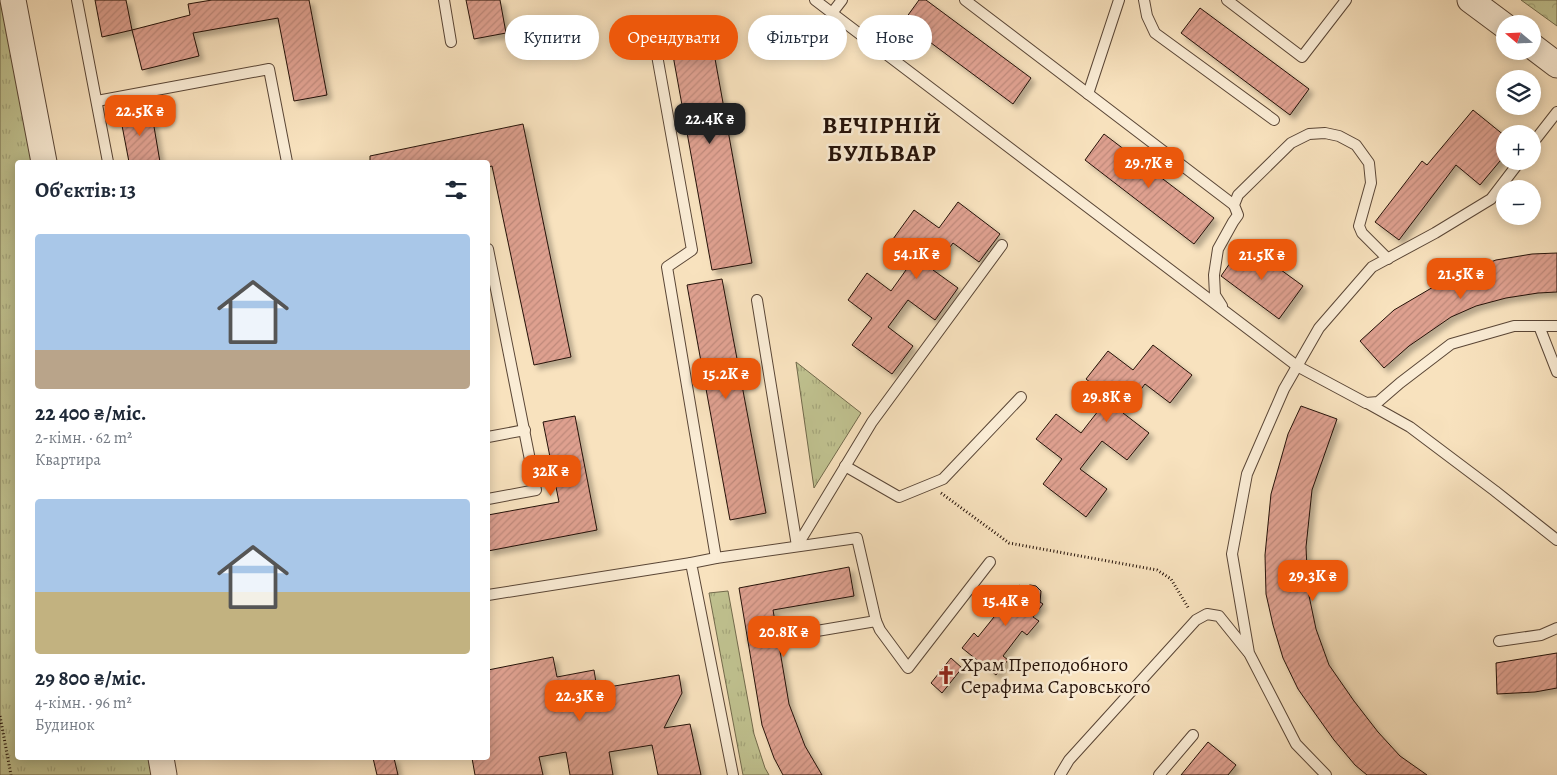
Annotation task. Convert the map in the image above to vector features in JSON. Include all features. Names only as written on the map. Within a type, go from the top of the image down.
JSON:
[{"type":"street","points":[[13,0],[44,160]]},
{"type":"street","points":[[1470,0],[1496,19]]},
{"type":"street","points":[[1541,53],[1557,65]]},
{"type":"street","points":[[161,760],[164,775]]},
{"type":"lane","points":[[78,0],[108,160]]},
{"type":"lane","points":[[444,0],[451,42]]},
{"type":"lane","points":[[815,0],[1297,366],[1410,427],[1495,490],[1557,540]]},
{"type":"lane","points":[[832,13],[842,0]]},
{"type":"lane","points":[[965,0],[1234,205],[1238,215],[1218,249],[1214,276],[1215,295],[1225,311]]},
{"type":"lane","points":[[1088,94],[1120,0]]},
{"type":"lane","points":[[1144,0],[1147,16],[1155,33],[1274,120]]},
{"type":"lane","points":[[1226,0],[1302,57],[1346,0]]},
{"type":"lane","points":[[658,60],[692,250],[667,267],[716,558]]},
{"type":"lane","points":[[97,101],[269,69],[287,160]]},
{"type":"lane","points":[[1541,132],[1557,112]]},
{"type":"lane","points":[[1234,205],[1238,196],[1291,143],[1309,134],[1325,133],[1339,136],[1356,145],[1369,163],[1371,183],[1359,226],[1362,233],[1388,259]]},
{"type":"lane","points":[[1249,653],[1232,554],[1247,474],[1284,389],[1319,328],[1372,267],[1435,233],[1491,199],[1513,170]]},
{"type":"lane","points":[[797,546],[872,422],[1002,245]]},
{"type":"lane","points":[[490,259],[536,490],[490,499]]},
{"type":"lane","points":[[757,300],[797,546]]},
{"type":"lane","points":[[1366,402],[1378,402],[1451,344],[1514,326],[1557,326]]},
{"type":"lane","points":[[1539,326],[1557,372]]},
{"type":"lane","points":[[845,466],[899,497],[943,479],[1021,397]]},
{"type":"lane","points":[[490,437],[525,430]]},
{"type":"lane","points":[[490,595],[716,558],[857,538],[876,621],[880,630],[908,668],[990,562]]},
{"type":"lane","points":[[691,562],[733,775]]},
{"type":"lane","points":[[1060,775],[1069,760],[1196,620],[1207,614],[1219,616],[1249,653],[1296,744],[1326,775]]},
{"type":"lane","points":[[799,634],[876,621]]},
{"type":"lane","points":[[1499,641],[1541,635],[1557,628]]},
{"type":"lane","points":[[1159,775],[1193,734]]},
{"type":"path","points":[[929,485],[1009,543],[1157,570],[1171,579],[1196,620]]},
{"type":"path","points":[[0,716],[11,775]]},
{"type":"green space","points":[[0,0],[7,0],[38,160],[15,160],[15,760],[150,760],[153,775],[0,775]]},
{"type":"green space","points":[[1521,0],[1557,0],[1557,26]]},
{"type":"green space","points":[[796,362],[861,413],[814,488]]},
{"type":"green space","points":[[728,591],[754,734],[769,775],[743,775],[709,593]]},
{"type":"building","points":[[95,0],[126,0],[132,30],[102,37]]},
{"type":"building","points":[[212,0],[309,0],[327,95],[294,101],[278,18],[193,33],[199,56],[142,70],[132,30],[190,15],[188,4]]},
{"type":"building","points":[[466,0],[500,0],[505,33],[474,39]]},
{"type":"building","points":[[919,0],[926,0],[1031,78],[1013,104],[932,44],[932,15],[908,15]]},
{"type":"building","points":[[1200,8],[1309,89],[1290,115],[1181,33]]},
{"type":"building","points":[[674,60],[715,60],[752,263],[712,270]]},
{"type":"building","points":[[151,109],[160,160],[129,160],[120,115]]},
{"type":"building","points":[[1473,110],[1496,129],[1496,166],[1480,185],[1456,165],[1399,240],[1375,222],[1422,161],[1427,165]]},
{"type":"building","points":[[523,124],[571,357],[534,365],[490,160],[370,160],[370,156]]},
{"type":"building","points":[[1104,134],[1214,218],[1194,244],[1085,160]]},
{"type":"building","points":[[958,202],[1000,234],[979,262],[953,243],[933,270],[958,288],[935,320],[908,300],[888,327],[913,346],[892,374],[852,345],[872,318],[848,300],[867,273],[891,291],[916,256],[893,239],[914,210],[939,228]]},
{"type":"building","points":[[1244,243],[1303,286],[1279,319],[1221,276]]},
{"type":"building","points":[[1557,253],[1557,292],[1506,298],[1476,306],[1451,317],[1409,346],[1384,368],[1360,341],[1394,310],[1452,276],[1496,260],[1532,254]]},
{"type":"building","points":[[722,279],[766,513],[730,520],[687,285]]},
{"type":"building","points":[[1153,345],[1192,375],[1170,403],[1145,384],[1123,413],[1149,433],[1127,460],[1102,441],[1080,469],[1107,489],[1086,517],[1043,484],[1062,459],[1036,439],[1056,414],[1081,433],[1109,397],[1086,379],[1108,351],[1133,370]]},
{"type":"building","points":[[1301,406],[1337,419],[1312,490],[1306,547],[1308,591],[1316,629],[1329,665],[1354,701],[1400,756],[1427,775],[1367,775],[1355,765],[1334,740],[1298,689],[1283,658],[1266,594],[1265,555],[1271,494],[1288,434]]},
{"type":"building","points":[[575,416],[597,530],[490,551],[490,515],[559,502],[543,422]]},
{"type":"building","points":[[849,567],[854,596],[773,610],[789,704],[805,746],[822,775],[783,775],[774,758],[762,725],[739,588]]},
{"type":"building","points":[[1019,585],[1023,588],[1030,585],[1036,586],[1041,591],[1040,602],[1043,604],[1033,617],[1039,621],[1027,635],[1022,631],[1003,656],[1008,660],[996,675],[962,648],[974,633],[978,637],[998,612],[993,608],[1004,594],[1009,598]]},
{"type":"building","points":[[1557,653],[1557,688],[1535,692],[1497,694],[1496,663]]},
{"type":"building","points":[[553,657],[557,677],[594,670],[597,689],[679,675],[682,693],[664,728],[690,724],[701,775],[658,775],[652,745],[609,752],[613,775],[570,775],[566,752],[539,757],[543,775],[475,775],[472,760],[490,760],[490,670]]},
{"type":"building","name":"Храм Преподобного Серафима Саровського","points":[[951,658],[962,668],[942,693],[931,683]]},
{"type":"building","points":[[1208,742],[1236,765],[1228,775],[1181,775]]},
{"type":"building","points":[[373,760],[394,760],[398,775],[377,775]]},
{"type":"place","name":"Храм Преподобного Серафима Саровського","points":[[946,675]]},
{"type":"district","name":"ВЕЧІРНІЙ БУЛЬВАР","points":[[882,139]]}]
